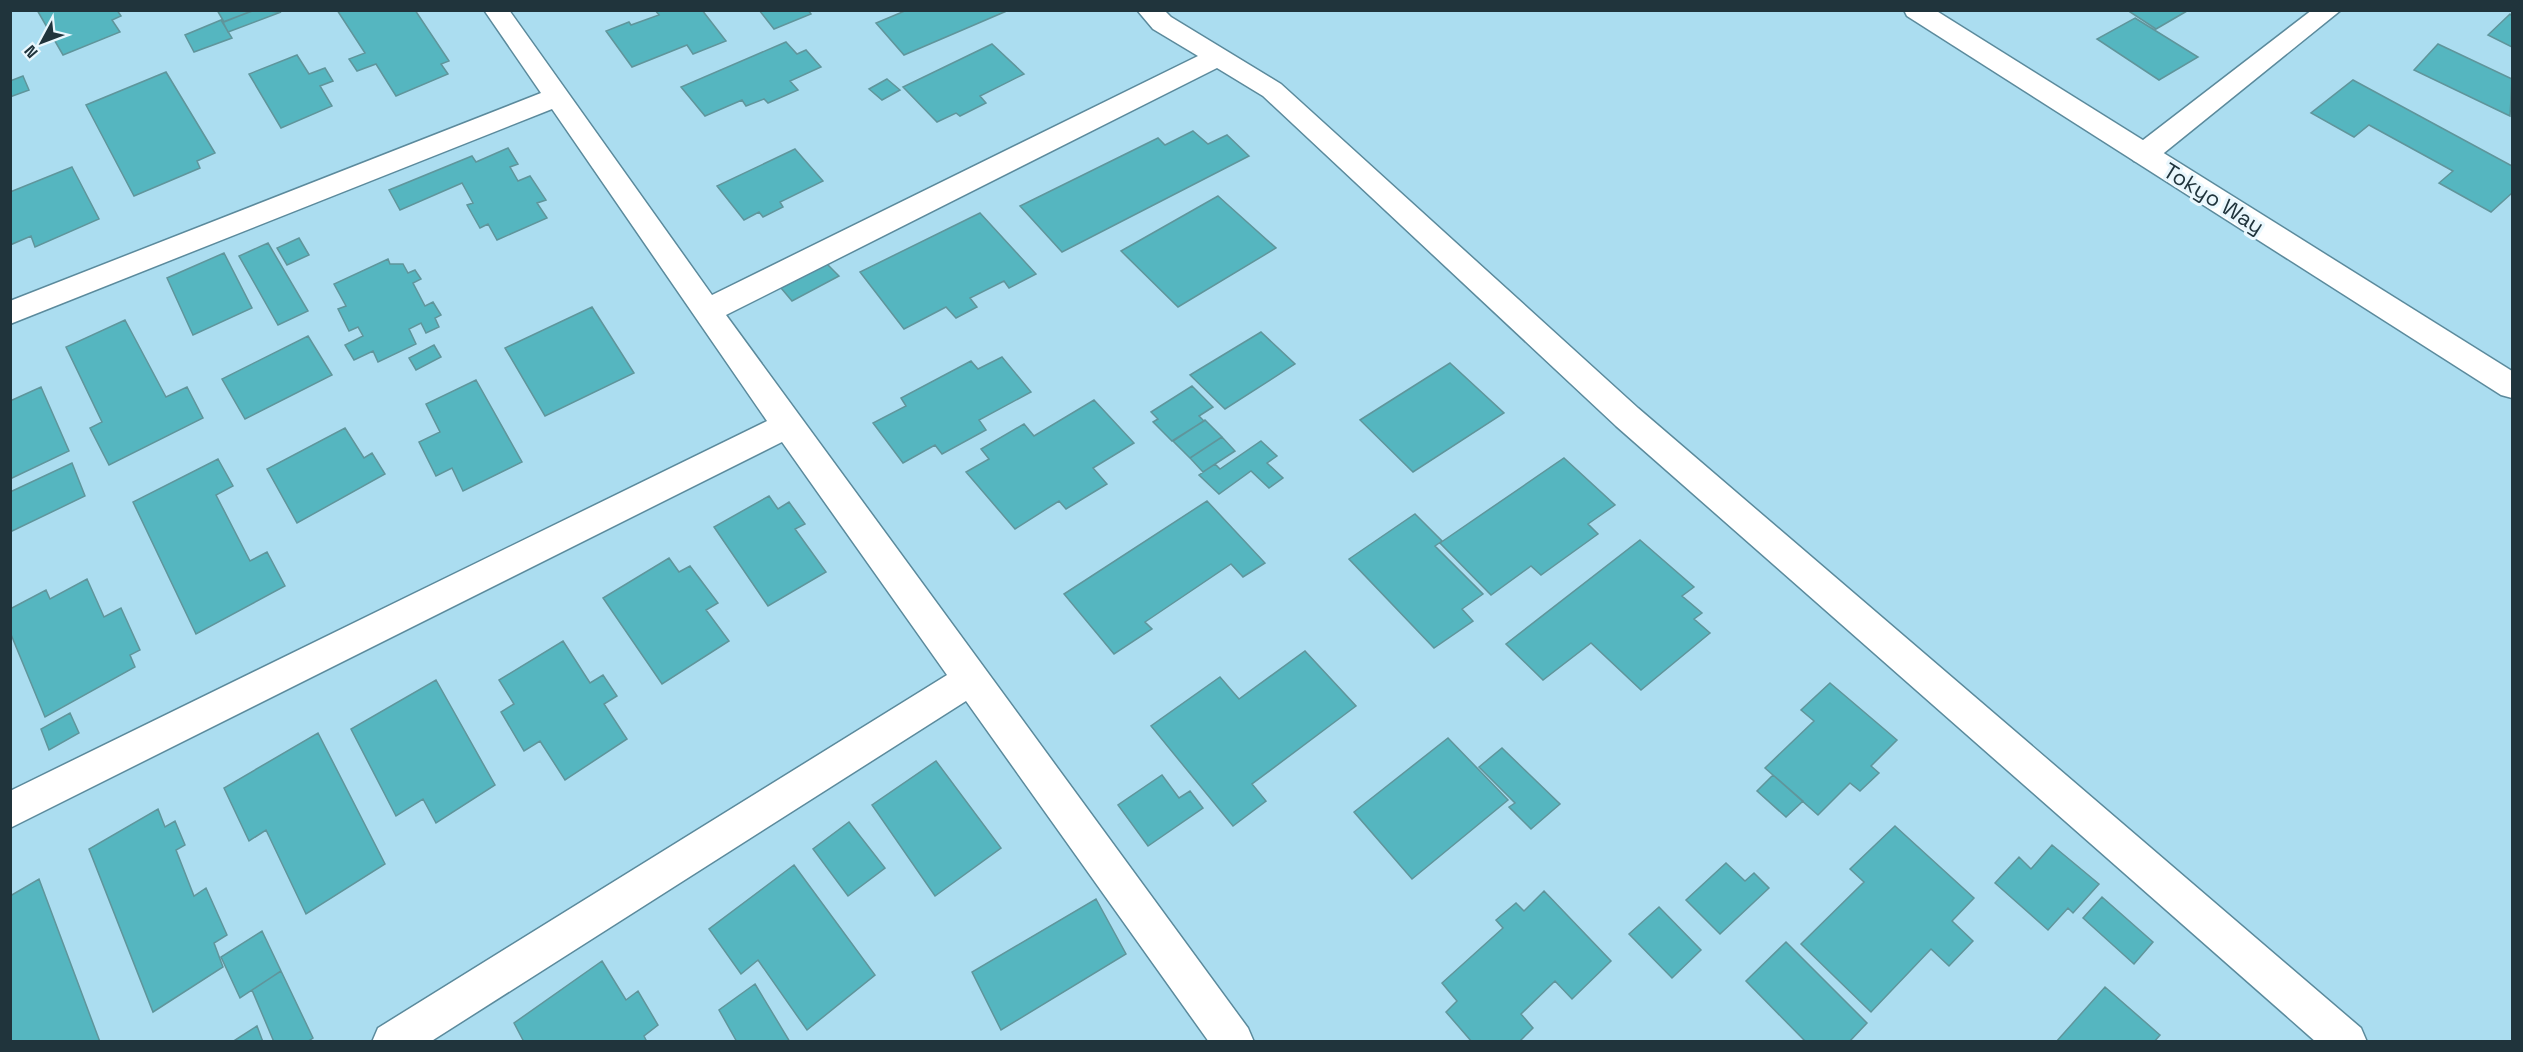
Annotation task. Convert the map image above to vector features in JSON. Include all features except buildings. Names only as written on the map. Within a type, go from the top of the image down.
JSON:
[{"type":"street","points":[[496,10],[787,425],[1234,1041]]},
{"type":"street","points":[[1149,10],[1162,23],[1272,90],[1627,417],[2347,1041]]},
{"type":"street","name":"Tokyo Way","points":[[1916,10],[2512,386]]},
{"type":"street","points":[[2144,154],[2329,10]]},
{"type":"street","points":[[707,311],[1218,57]]},
{"type":"street","points":[[10,313],[557,97]]},
{"type":"street","points":[[10,810],[787,425]]},
{"type":"street","points":[[392,1041],[971,679]]}]
